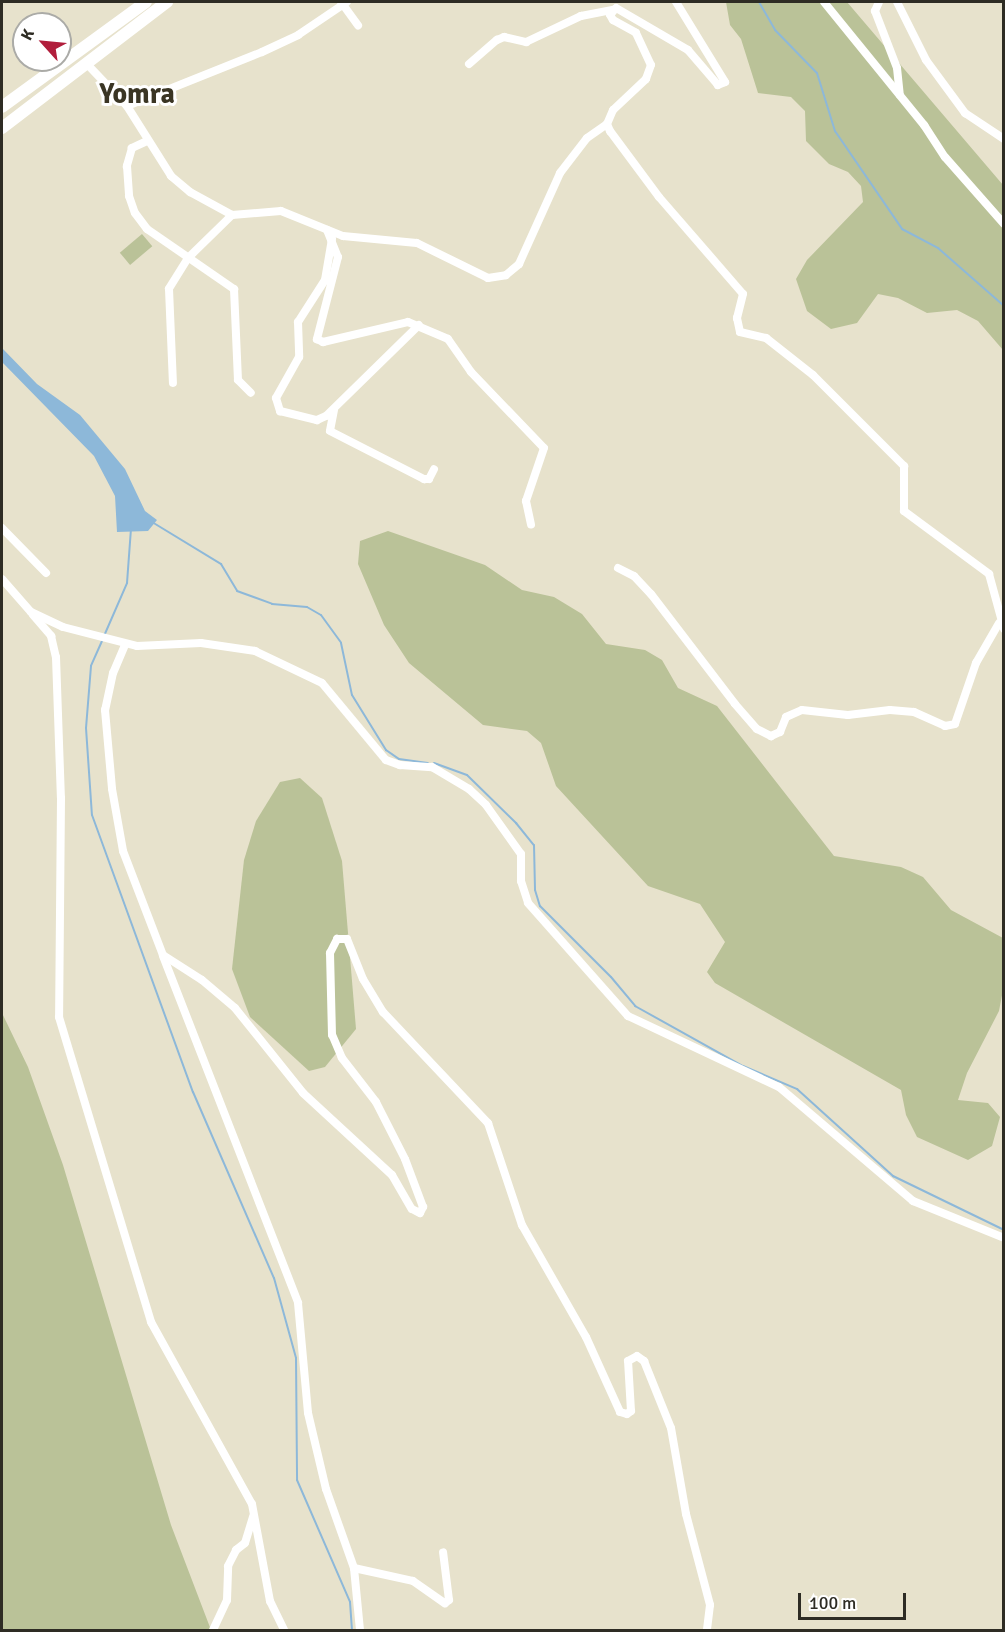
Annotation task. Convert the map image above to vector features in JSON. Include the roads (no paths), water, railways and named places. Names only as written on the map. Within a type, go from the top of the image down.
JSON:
[{"type":"highway","points":[[2,107],[146,2]]},
{"type":"highway","points":[[2,128],[168,2]]},
{"type":"street","points":[[127,106],[262,52],[298,35],[344,2],[358,26]]},
{"type":"street","points":[[469,64],[497,40],[504,37],[526,42],[582,16],[623,10],[678,44],[722,85],[724,75],[675,2]]},
{"type":"street","points":[[824,2],[900,95],[945,157],[1004,224]]},
{"type":"street","points":[[879,2],[875,11],[897,68],[900,95]]},
{"type":"street","points":[[897,2],[926,60],[965,113],[1004,139]]},
{"type":"street","points":[[86,63],[127,106],[161,165],[181,186],[232,214],[281,211],[343,236],[417,243],[488,278],[506,275],[519,264],[560,173],[587,138],[607,124],[613,110],[646,79],[651,65],[642,42],[627,26],[613,20],[612,10]]},
{"type":"street","points":[[607,124],[659,197],[743,294],[737,318],[740,332],[766,338],[787,353],[904,466],[904,511],[989,574],[1001,626],[976,663],[955,724],[945,726],[914,711],[890,710],[848,715],[802,711],[786,717],[780,732],[771,736],[757,729],[735,704],[651,594],[634,576],[618,568]]},
{"type":"street","points":[[147,141],[132,148],[129,155],[129,196],[147,229],[234,289],[238,380],[251,393]]},
{"type":"street","points":[[173,382],[169,289],[188,258],[232,214]]},
{"type":"street","points":[[327,230],[338,257],[317,339],[323,342],[408,322],[448,339],[471,372],[542,443],[546,453],[526,501],[531,524]]},
{"type":"street","points":[[332,238],[325,280],[298,322],[297,365],[276,398],[280,411],[317,420],[334,409],[419,325]]},
{"type":"street","points":[[334,409],[330,428],[336,435],[424,479],[429,479],[434,469]]},
{"type":"street","points":[[2,528],[46,573]]},
{"type":"street","points":[[2,579],[51,636],[56,657],[61,798],[59,1017],[151,1322],[253,1510],[270,1601],[284,1630]]},
{"type":"street","points":[[31,612],[86,634],[122,644],[201,643],[255,651],[322,683],[386,760],[400,765],[432,767],[469,789],[486,805],[521,854],[521,881],[528,903],[628,1016],[779,1087],[914,1201],[1004,1238]]},
{"type":"street","points":[[122,644],[105,710],[112,789],[123,851],[298,1303],[315,1447],[354,1568],[360,1630]]},
{"type":"street","points":[[163,955],[235,1008],[303,1093],[392,1175],[412,1209],[420,1213],[423,1207],[405,1159],[376,1102],[342,1058],[332,1035],[330,953],[337,939],[347,939],[363,979],[383,1012],[488,1123],[522,1225],[586,1337],[621,1412],[627,1414],[631,1411],[628,1360],[637,1356],[644,1361],[671,1428],[694,1552],[710,1605],[707,1630]]},
{"type":"street","points":[[213,1630],[227,1600],[228,1566],[250,1532],[253,1510]]},
{"type":"street","points":[[354,1568],[406,1582],[413,1581],[446,1604],[449,1600],[442,1552]]},
{"type":"water","points":[[2,348],[37,384],[80,415],[125,469],[145,511],[157,520],[148,531],[117,532],[115,496],[94,456],[2,362]]},
{"type":"waterway","points":[[759,2],[775,30],[817,73],[835,131],[902,229],[938,248],[1004,306]]},
{"type":"waterway","points":[[152,522],[221,564],[237,591],[272,604],[307,607],[321,615],[341,643],[352,695],[386,750],[399,759],[428,763]]},
{"type":"waterway","points":[[104,636],[127,583],[131,529]]},
{"type":"waterway","points":[[102,641],[91,666],[86,728],[92,815],[193,1092],[274,1278],[296,1358],[297,1480],[350,1602],[352,1630]]},
{"type":"waterway","points":[[434,763],[467,775],[516,823],[534,845],[535,890],[540,906],[611,977],[635,1006],[743,1066],[797,1089],[893,1176],[1004,1230]]},
{"type":"district","name":"Yomra","points":[[137,94]]}]
